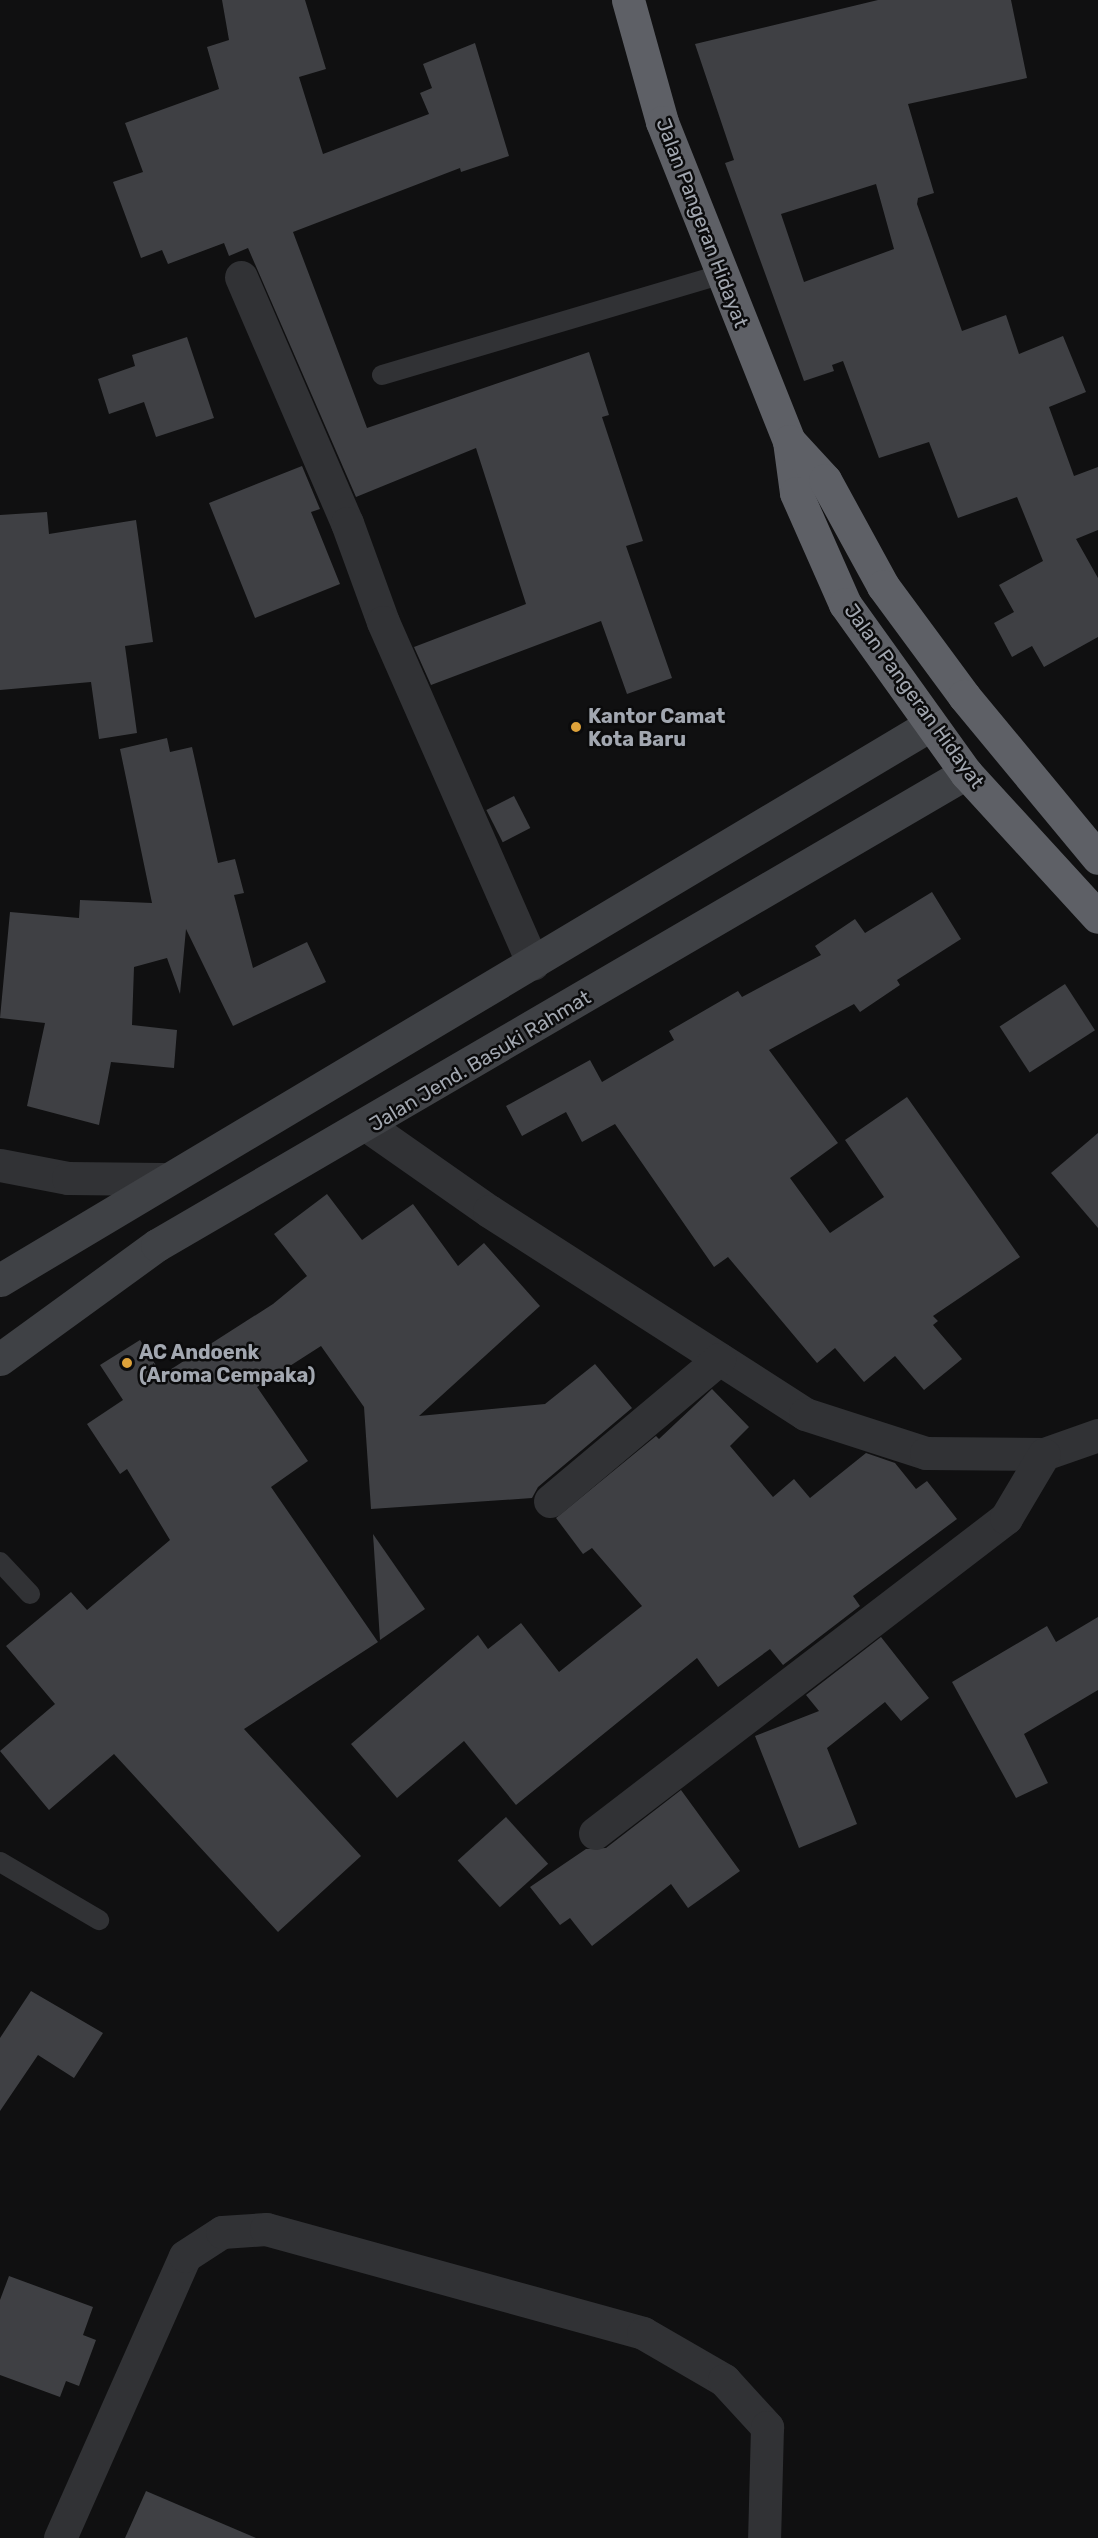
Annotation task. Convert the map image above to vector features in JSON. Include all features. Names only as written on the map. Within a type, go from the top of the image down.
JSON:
[{"type":"highway","name":"Jalan Pangeran Hidayat","points":[[628,0],[662,122],[719,275],[789,441],[796,493],[845,604],[966,773],[1098,917]]},
{"type":"highway","name":"Jalan Pangeran Hidayat","points":[[789,441],[825,480],[883,586],[964,696],[1098,858]]},
{"type":"highway","points":[[930,725],[964,696]]},
{"type":"highway","points":[[966,773],[1002,744]]},
{"type":"main road","points":[[0,1280],[162,1179],[298,1106],[930,725]]},
{"type":"main road","name":"Jalan Jend. Basuki Rahmat","points":[[0,1359],[157,1245],[369,1126],[966,773]]},
{"type":"street","points":[[241,277],[347,523],[383,622],[533,963]]},
{"type":"street","points":[[369,1126],[489,1211],[805,1414],[926,1453],[1044,1454],[1098,1435]]},
{"type":"street","points":[[0,1165],[68,1178],[162,1179]]},
{"type":"street","points":[[550,1501],[719,1359]]},
{"type":"street","points":[[595,1833],[1006,1518],[1044,1454]]},
{"type":"street","points":[[60,2538],[185,2256],[222,2232],[266,2229],[643,2333],[724,2380],[767,2427],[764,2538]]},
{"type":"lane","points":[[382,375],[719,275]]},
{"type":"lane","points":[[0,1562],[30,1594]]},
{"type":"lane","points":[[0,1862],[99,1920]]},
{"type":"building","points":[[222,0],[305,0],[326,69],[299,77],[323,154],[429,114],[420,93],[432,88],[423,64],[475,43],[509,156],[461,172],[460,168],[293,232],[367,428],[589,352],[609,415],[602,417],[643,541],[626,546],[672,678],[627,694],[601,621],[431,685],[414,647],[526,604],[476,448],[356,497],[248,248],[229,256],[224,243],[168,264],[162,250],[141,258],[113,182],[143,172],[125,123],[219,89],[207,47],[229,40]]},
{"type":"building","points":[[878,0],[1011,0],[1027,78],[908,104],[934,193],[918,198],[917,204],[962,331],[1006,315],[1019,354],[1063,336],[1086,392],[1049,407],[1074,476],[1098,467],[1098,530],[1076,539],[1098,578],[1098,637],[1044,667],[1032,646],[1012,657],[994,623],[1014,612],[999,585],[1043,561],[1017,497],[958,518],[929,442],[879,458],[843,361],[832,365],[834,371],[804,381],[725,163],[734,160],[695,44]],"holes":[[[876,184],[894,249],[804,282],[781,214]]]},
{"type":"building","points":[[187,337],[214,418],[156,437],[144,402],[109,414],[98,379],[135,366],[132,355]]},
{"type":"building","points":[[302,466],[320,509],[311,512],[340,584],[255,618],[209,503]]},
{"type":"building","points":[[47,512],[49,534],[136,520],[153,642],[125,646],[137,733],[99,739],[91,682],[0,690],[0,515]]},
{"type":"building","points":[[167,738],[170,752],[192,747],[218,863],[235,859],[244,893],[234,895],[253,968],[307,942],[326,982],[233,1026],[186,929],[180,994],[167,958],[134,967],[132,1025],[177,1030],[174,1068],[111,1062],[99,1125],[27,1106],[45,1023],[0,1018],[10,912],[79,918],[80,900],[152,903],[120,749]]},
{"type":"building","points":[[514,796],[530,828],[503,842],[486,810]]},
{"type":"building","points":[[932,892],[961,939],[897,980],[900,985],[860,1012],[854,1004],[769,1050],[838,1143],[790,1178],[830,1233],[884,1197],[845,1140],[907,1097],[1020,1257],[933,1316],[938,1321],[933,1325],[962,1359],[924,1390],[895,1356],[864,1382],[835,1348],[817,1363],[728,1257],[714,1267],[615,1124],[582,1142],[566,1112],[522,1136],[506,1106],[590,1060],[602,1082],[674,1040],[669,1031],[738,991],[742,997],[821,955],[815,946],[855,919],[865,933]]},
{"type":"building","points":[[1065,984],[1095,1030],[1030,1073],[1000,1026]]},
{"type":"building","points":[[1098,1133],[1098,1228],[1051,1173]]},
{"type":"building","points":[[327,1194],[362,1240],[413,1204],[458,1266],[484,1243],[540,1306],[419,1416],[545,1404],[595,1364],[632,1408],[538,1487],[532,1498],[371,1509],[364,1407],[321,1346],[257,1387],[308,1461],[271,1487],[378,1642],[244,1729],[361,1856],[278,1932],[114,1754],[49,1810],[0,1751],[55,1704],[6,1646],[71,1592],[87,1610],[170,1540],[127,1469],[120,1474],[87,1424],[123,1400],[100,1365],[140,1340],[162,1375],[273,1304],[307,1276],[274,1234]]},
{"type":"building","points":[[712,1389],[749,1427],[730,1446],[773,1497],[794,1479],[810,1498],[866,1453],[895,1463],[916,1489],[927,1481],[957,1519],[853,1596],[860,1606],[783,1665],[770,1649],[718,1687],[697,1658],[516,1805],[464,1741],[397,1798],[351,1744],[478,1635],[488,1649],[521,1623],[559,1672],[642,1606],[592,1548],[583,1554],[556,1518],[656,1436],[659,1439]]},
{"type":"building","points":[[373,1534],[425,1609],[380,1640]]},
{"type":"building","points":[[1098,1617],[1098,1690],[1024,1734],[1048,1783],[1016,1798],[952,1682],[1047,1626],[1056,1642]]},
{"type":"building","points":[[881,1637],[929,1698],[901,1721],[885,1702],[827,1748],[857,1824],[799,1848],[755,1736],[819,1711],[806,1695]]},
{"type":"building","points":[[681,1790],[740,1871],[688,1908],[671,1884],[592,1946],[570,1918],[560,1925],[530,1887],[586,1849],[606,1848]]},
{"type":"building","points":[[506,1817],[548,1864],[500,1907],[458,1860]]},
{"type":"building","points":[[31,1991],[103,2033],[74,2078],[38,2055],[0,2111],[0,2038]]},
{"type":"building","points":[[9,2276],[93,2307],[83,2335],[96,2340],[79,2386],[66,2381],[60,2397],[0,2375],[0,2300]]},
{"type":"building","points":[[146,2491],[256,2538],[125,2538]]},
{"type":"place","name":"Kantor Camat Kota Baru","points":[[576,727]]},
{"type":"place","name":"AC Andoenk (Aroma Cempaka)","points":[[127,1363]]}]
